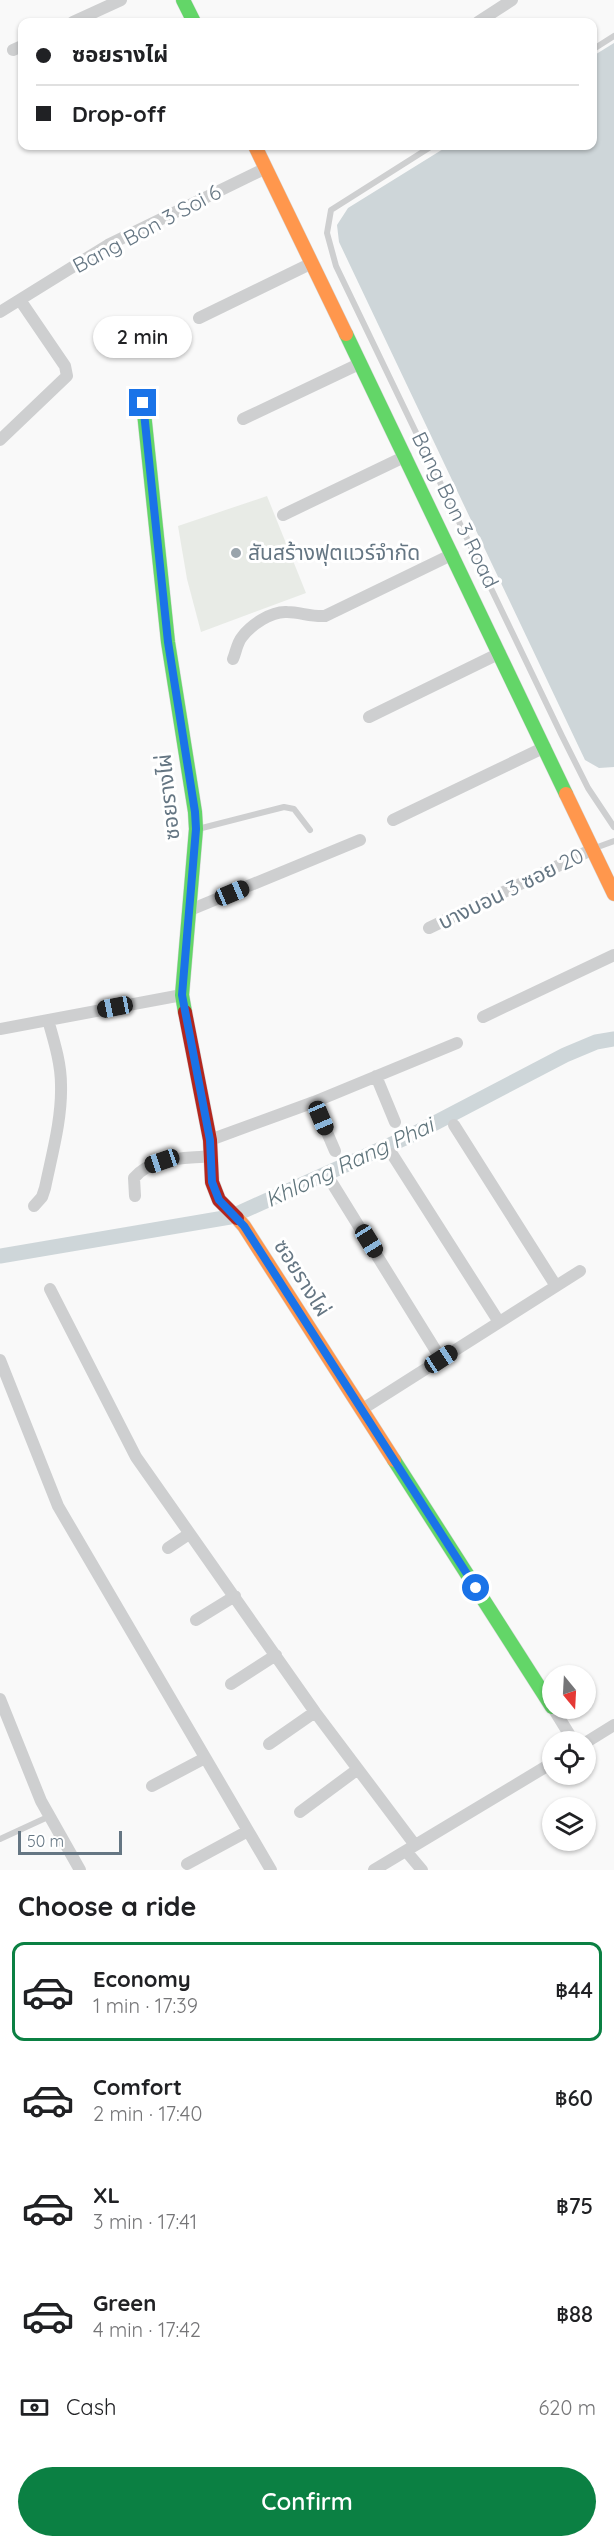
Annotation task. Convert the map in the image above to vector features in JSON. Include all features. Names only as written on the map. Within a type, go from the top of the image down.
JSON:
[{"type":"street","points":[[82,18],[121,0]]},
{"type":"street","points":[[183,0],[192,18]]},
{"type":"street","points":[[484,18],[512,0]]},
{"type":"street","name":"Bang Bon 3 Road","points":[[257,150],[406,456],[614,894]]},
{"type":"street","name":"Bang Bon 3 Soi 6","points":[[0,312],[108,245],[266,168]]},
{"type":"street","points":[[199,318],[312,263]]},
{"type":"street","points":[[0,440],[67,376],[64,366],[20,300]]},
{"type":"street","points":[[243,419],[361,363]]},
{"type":"street","name":"ซอยรางไผ่","points":[[143,403],[168,642],[196,829],[182,995],[210,1140],[212,1182],[219,1200],[244,1226],[542,1692]]},
{"type":"street","points":[[283,514],[406,456]]},
{"type":"street","points":[[233,659],[240,638],[258,622],[274,614],[284,611],[325,616],[453,554]]},
{"type":"street","points":[[369,717],[500,653]]},
{"type":"street","points":[[393,820],[545,747]]},
{"type":"street","points":[[190,910],[360,840]]},
{"type":"street","name":"บางบอน 3 ซอย 20","points":[[429,928],[593,849]]},
{"type":"street","points":[[483,1017],[614,956]]},
{"type":"street","points":[[0,1029],[182,995]]},
{"type":"street","points":[[34,1206],[42,1197],[45,1188],[61,1104],[62,1082],[48,1020]]},
{"type":"street","points":[[210,1140],[314,1102],[457,1043]]},
{"type":"street","points":[[376,1076],[395,1122]]},
{"type":"street","points":[[314,1102],[335,1151]]},
{"type":"street","points":[[454,1125],[556,1286]]},
{"type":"street","points":[[392,1154],[499,1322]]},
{"type":"street","points":[[135,1196],[135,1178],[148,1166],[162,1161],[211,1156]]},
{"type":"street","points":[[332,1183],[441,1359]]},
{"type":"street","points":[[361,1410],[580,1271]]},
{"type":"street","points":[[50,1289],[136,1457],[315,1712],[358,1769],[411,1848],[422,1870]]},
{"type":"street","points":[[0,1360],[58,1506],[271,1870]]},
{"type":"street","points":[[168,1548],[189,1534]]},
{"type":"street","points":[[196,1620],[235,1596]]},
{"type":"street","points":[[231,1684],[276,1655]]},
{"type":"street","points":[[0,1699],[41,1801],[80,1870]]},
{"type":"street","points":[[269,1744],[315,1712]]},
{"type":"street","points":[[596,1736],[614,1725]]},
{"type":"street","points":[[152,1786],[206,1758]]},
{"type":"street","points":[[300,1812],[358,1769]]},
{"type":"street","points":[[374,1870],[542,1769]]},
{"type":"street","points":[[187,1864],[248,1831]]},
{"type":"lane","points":[[597,47],[614,36]]},
{"type":"lane","points":[[426,150],[332,210],[327,232],[336,266],[562,736],[588,788],[614,827]]},
{"type":"lane","points":[[196,829],[284,807],[294,809],[310,830]]},
{"type":"lane","points":[[593,849],[614,841]]},
{"type":"lane","points":[[0,1839],[50,1816]]},
{"type":"shaded area","points":[[614,43],[614,767],[599,768],[585,760],[339,242],[337,225],[348,208],[442,150],[597,150],[597,54]]},
{"type":"shaded area","name":"สันสร้างฟุตแวร์จำกัด","points":[[267,496],[306,593],[201,632],[187,579],[178,526]]},
{"type":"waterway","name":"Khlong Rang Phai","points":[[0,1256],[230,1217],[414,1134],[565,1055],[596,1042],[614,1039]]},
{"type":"traffic: fast","points":[[183,0],[192,18]]},
{"type":"traffic: fast","points":[[346,334],[566,794]]},
{"type":"traffic: fast","points":[[143,403],[168,642],[195,812],[196,829],[182,995],[185,1012]]},
{"type":"traffic: fast","points":[[394,1460],[542,1691]]},
{"type":"traffic: slow","points":[[257,150],[346,334]]},
{"type":"traffic: slow","points":[[566,794],[614,894]]},
{"type":"traffic: slow","points":[[237,1218],[394,1460]]},
{"type":"traffic: jam","points":[[185,1012],[210,1140],[212,1182],[219,1200],[237,1218]]},
{"type":"place","name":"สันสร้างฟุตแวร์จำกัด","points":[[236,553]]},
{"type":"route","points":[[143,403],[168,642],[195,812],[196,829],[182,995],[210,1140],[212,1182],[219,1200],[244,1226],[476,1588]]}]
